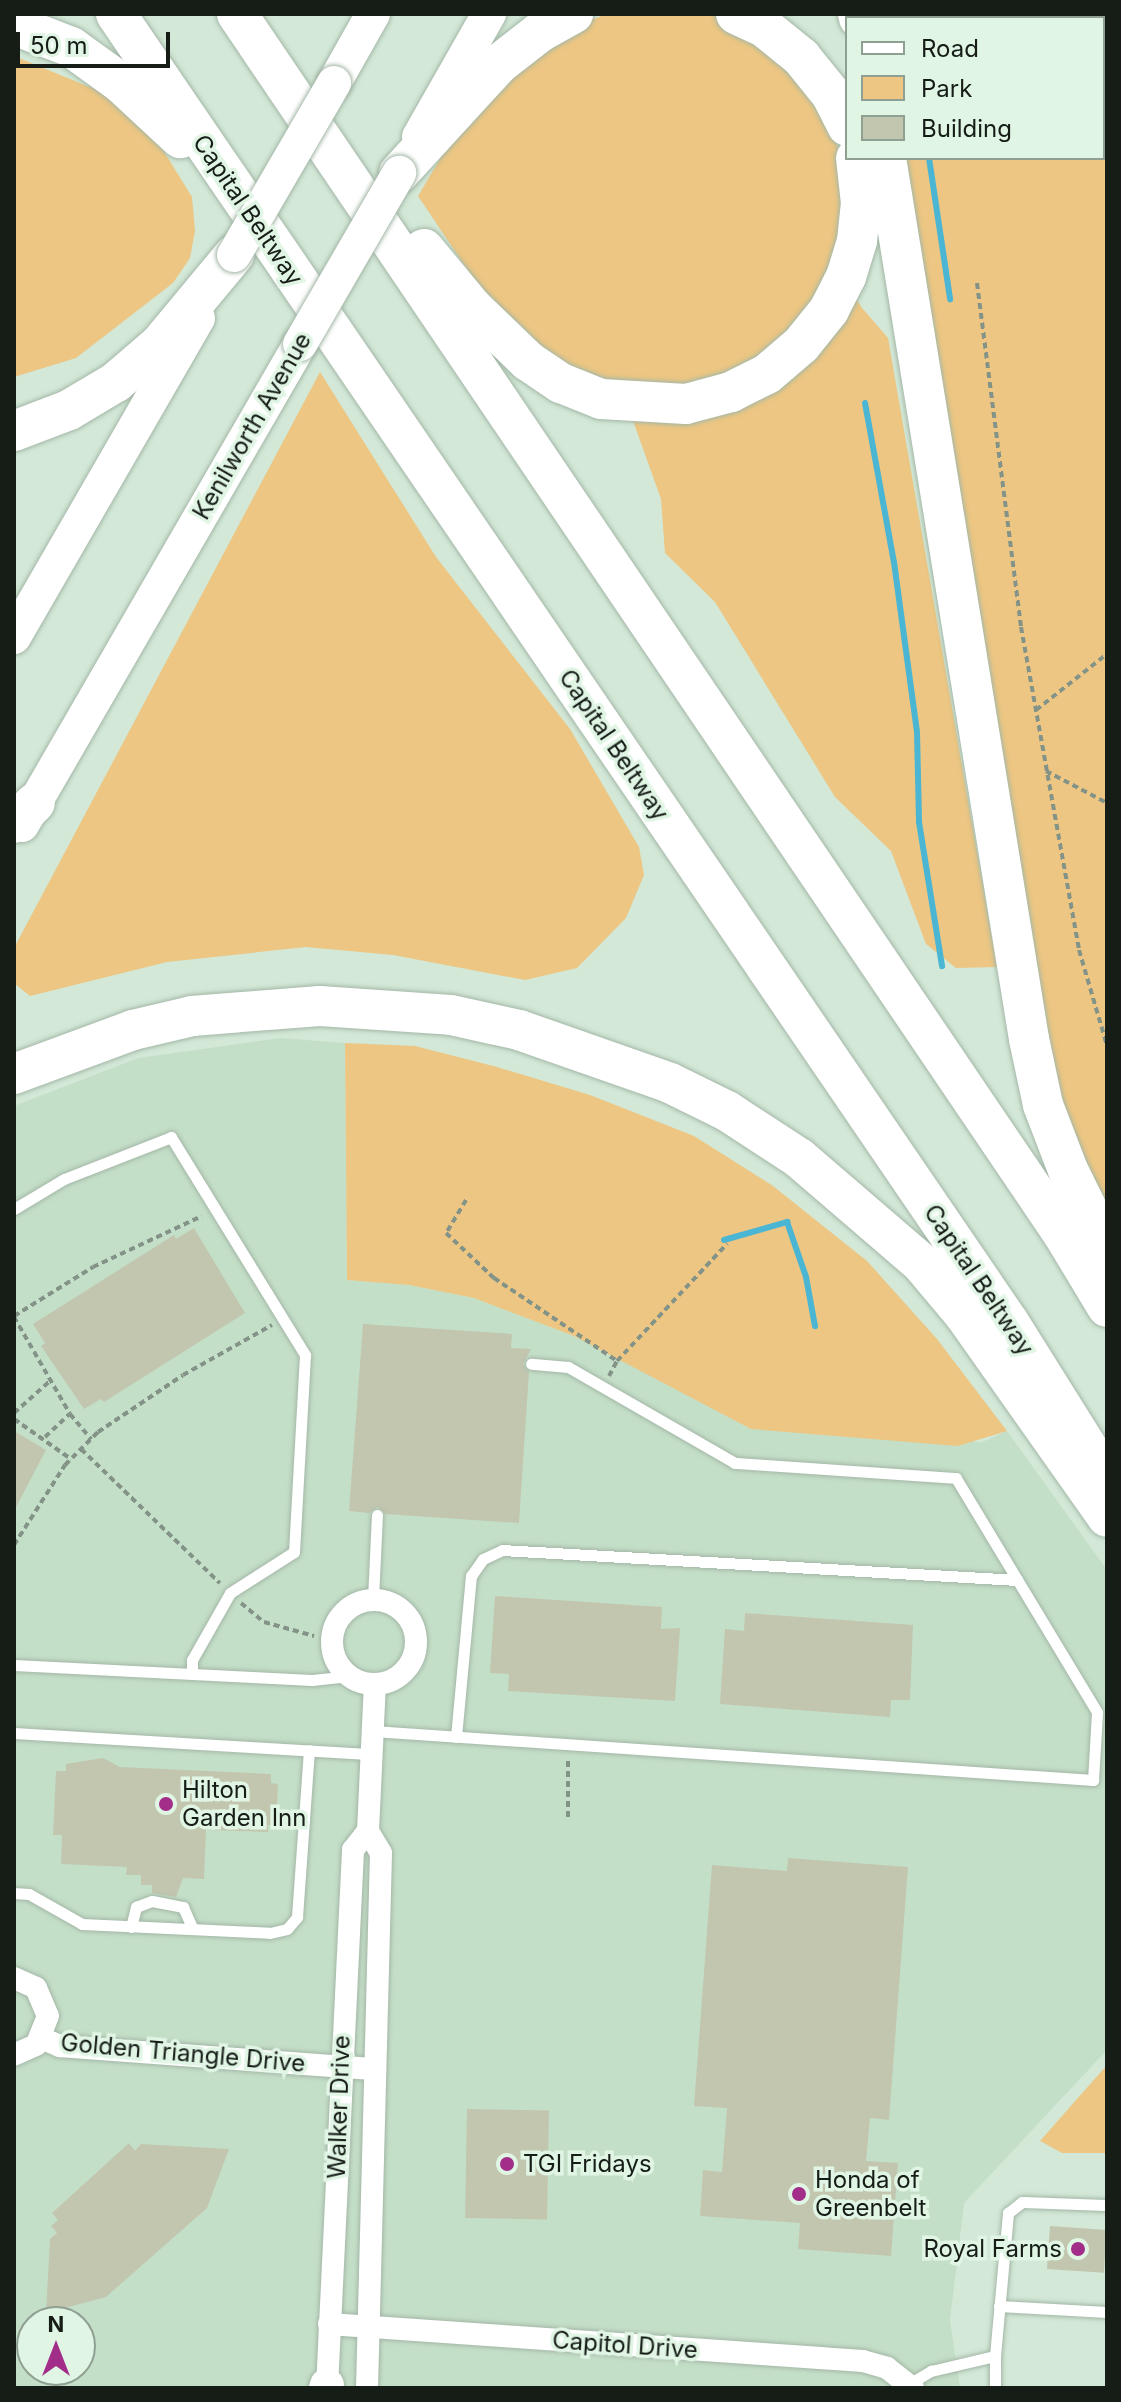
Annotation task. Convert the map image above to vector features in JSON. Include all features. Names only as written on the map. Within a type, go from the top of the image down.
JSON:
[{"type":"highway","name":"Capital Beltway","points":[[116,14],[1008,1321],[1107,1479]]},
{"type":"highway","points":[[237,14],[1054,1221],[1107,1307]]},
{"type":"highway","points":[[399,173],[499,64],[573,14]]},
{"type":"highway","points":[[736,14],[764,27],[801,57],[831,94],[845,122]]},
{"type":"highway","points":[[14,25],[71,47],[121,83],[232,187]]},
{"type":"highway","points":[[259,47],[472,307],[528,361],[561,383],[601,399],[686,404],[731,392],[767,374],[801,345],[846,277],[861,203],[856,160]]},
{"type":"highway","points":[[886,160],[1029,1039],[1053,1131],[1107,1249]]},
{"type":"highway","points":[[14,431],[69,410],[116,382],[160,344],[234,255]]},
{"type":"highway","points":[[14,1074],[133,1030],[192,1016],[320,1006],[451,1015],[519,1030],[670,1083],[727,1111],[799,1158],[921,1263],[964,1314],[1107,1517]]},
{"type":"main road","points":[[14,637],[373,14]]},
{"type":"main road","name":"Kenilworth Avenue","points":[[14,837],[24,813],[300,344],[489,14]]},
{"type":"street","points":[[373,1599],[403,1611],[416,1631],[417,1645],[402,1674],[375,1684],[349,1676],[335,1659],[333,1628],[348,1608],[373,1599]]},
{"type":"street","name":"Walker Drive","points":[[367,2388],[381,1853],[368,1831],[375,1684]]},
{"type":"street","name":"Walker Drive","points":[[327,2387],[340,2067],[353,1850],[368,1831]]},
{"type":"street","name":"Golden Triangle Drive","points":[[14,1978],[36,1988],[43,1998],[48,2016],[41,2038],[14,2055]]},
{"type":"street","name":"Golden Triangle Drive","points":[[41,2038],[60,2046],[375,2069]]},
{"type":"street","name":"Capitol Drive","points":[[329,2324],[863,2361],[887,2368],[911,2386]]},
{"type":"lane","points":[[14,1209],[64,1179],[171,1137],[305,1355],[294,1552],[230,1593],[192,1660],[192,1674]]},
{"type":"lane","points":[[14,1733],[309,1750],[372,1742],[456,1737],[1093,1780],[1097,1712],[956,1478],[735,1463],[568,1367],[531,1364]]},
{"type":"lane","points":[[373,1599],[377,1515]]},
{"type":"lane","points":[[456,1737],[471,1576],[483,1559],[502,1550],[1017,1580]]},
{"type":"lane","points":[[14,1665],[312,1680],[349,1676]]},
{"type":"lane","points":[[14,1893],[29,1894],[70,1922],[279,1933],[297,1917],[309,1750]]},
{"type":"lane","points":[[131,1927],[136,1907],[152,1901],[183,1907],[193,1929]]},
{"type":"lane","points":[[995,2388],[1008,2213],[1022,2202],[1107,2205]]},
{"type":"lane","points":[[999,2306],[1107,2312]]},
{"type":"lane","points":[[911,2386],[931,2371],[995,2356]]},
{"type":"path","points":[[977,283],[1008,551],[1079,950],[1107,1046]]},
{"type":"path","points":[[1036,710],[1107,654]]},
{"type":"path","points":[[1046,771],[1107,803]]},
{"type":"path","points":[[466,1200],[446,1233],[494,1278],[617,1361],[727,1244]]},
{"type":"path","points":[[91,1439],[70,1414],[14,1317],[149,1240],[205,1215],[213,1227]]},
{"type":"path","points":[[14,1545],[71,1459],[91,1439],[183,1375],[273,1325],[265,1312]]},
{"type":"path","points":[[51,1380],[14,1416],[71,1459]]},
{"type":"path","points":[[45,1437],[70,1414]]},
{"type":"path","points":[[81,1449],[264,1622],[314,1636]]},
{"type":"path","points":[[568,1817],[569,1745]]},
{"type":"shaded area","points":[[280,1038],[345,1043],[347,1280],[409,1285],[474,1298],[574,1336],[980,1443],[1007,1431],[1107,1570],[1107,2050],[964,2203],[950,2320],[960,2388],[14,2388],[14,1106],[138,1058]]},
{"type":"green space","points":[[607,14],[756,14],[775,57],[824,110],[839,150],[845,195],[833,261],[862,308],[888,338],[997,967],[956,968],[926,944],[891,851],[835,797],[715,602],[665,553],[661,499],[622,390],[561,364],[491,305],[418,196],[459,127],[564,30]]},
{"type":"green space","points":[[877,14],[1107,14],[1107,1209],[1060,1099],[1044,1034],[901,160],[1105,160],[1105,16]]},
{"type":"green space","points":[[14,56],[114,97],[163,150],[192,197],[195,231],[190,258],[173,283],[76,358],[14,377]]},
{"type":"green space","points":[[320,372],[436,557],[570,729],[639,847],[644,875],[626,918],[577,968],[525,980],[393,955],[306,947],[167,962],[30,996],[14,983],[14,948]]},
{"type":"green space","points":[[345,1043],[415,1046],[497,1067],[590,1095],[694,1136],[773,1186],[867,1261],[937,1339],[1007,1431],[958,1446],[751,1429],[574,1336],[474,1298],[409,1285],[347,1280]]},
{"type":"green space","points":[[1107,2065],[1107,2153],[1062,2153],[1040,2141]]},
{"type":"building","points":[[194,1228],[245,1313],[104,1402],[101,1399],[84,1409],[41,1346],[45,1343],[33,1324],[174,1235],[176,1239]]},
{"type":"building","points":[[363,1324],[512,1334],[511,1348],[531,1349],[523,1364],[529,1372],[519,1523],[385,1514],[378,1507],[369,1513],[349,1511]]},
{"type":"building","points":[[14,1431],[46,1450],[14,1511]]},
{"type":"building","points":[[495,1596],[662,1607],[661,1629],[680,1628],[675,1701],[508,1691],[509,1674],[490,1673]]},
{"type":"building","points":[[745,1613],[913,1625],[910,1700],[891,1700],[890,1717],[720,1704],[725,1629],[744,1631]]},
{"type":"building","name":"Hilton Garden Inn","points":[[103,1758],[120,1767],[271,1774],[271,1783],[278,1784],[276,1825],[268,1825],[268,1832],[206,1830],[204,1879],[183,1878],[176,1897],[152,1893],[152,1885],[141,1885],[141,1875],[126,1875],[127,1867],[61,1864],[62,1835],[53,1835],[56,1771],[66,1771],[66,1764]]},
{"type":"building","points":[[788,1858],[908,1867],[889,2120],[870,2118],[866,2161],[898,2163],[891,2256],[798,2249],[800,2223],[700,2216],[703,2170],[722,2172],[727,2108],[694,2106],[712,1865],[787,1871]]},
{"type":"building","name":"TGI Fridays","points":[[467,2109],[549,2110],[547,2219],[465,2218]]},
{"type":"building","points":[[129,2143],[135,2151],[141,2144],[229,2149],[207,2208],[106,2297],[72,2306],[46,2306],[50,2239],[57,2233],[51,2226],[58,2220],[52,2213]]},
{"type":"building","name":"Royal Farms","points":[[1050,2226],[1107,2230],[1104,2273],[1047,2269]]},
{"type":"waterway","points":[[929,160],[950,299]]},
{"type":"waterway","points":[[865,403],[894,562],[917,732],[919,822],[942,966]]},
{"type":"waterway","points":[[724,1240],[787,1222],[806,1277],[815,1326]]},
{"type":"place","name":"Hilton Garden Inn","points":[[166,1804]]},
{"type":"place","name":"TGI Fridays","points":[[507,2164]]},
{"type":"place","name":"Honda of Greenbelt","points":[[799,2194]]},
{"type":"place","name":"Royal Farms","points":[[1078,2249]]}]
